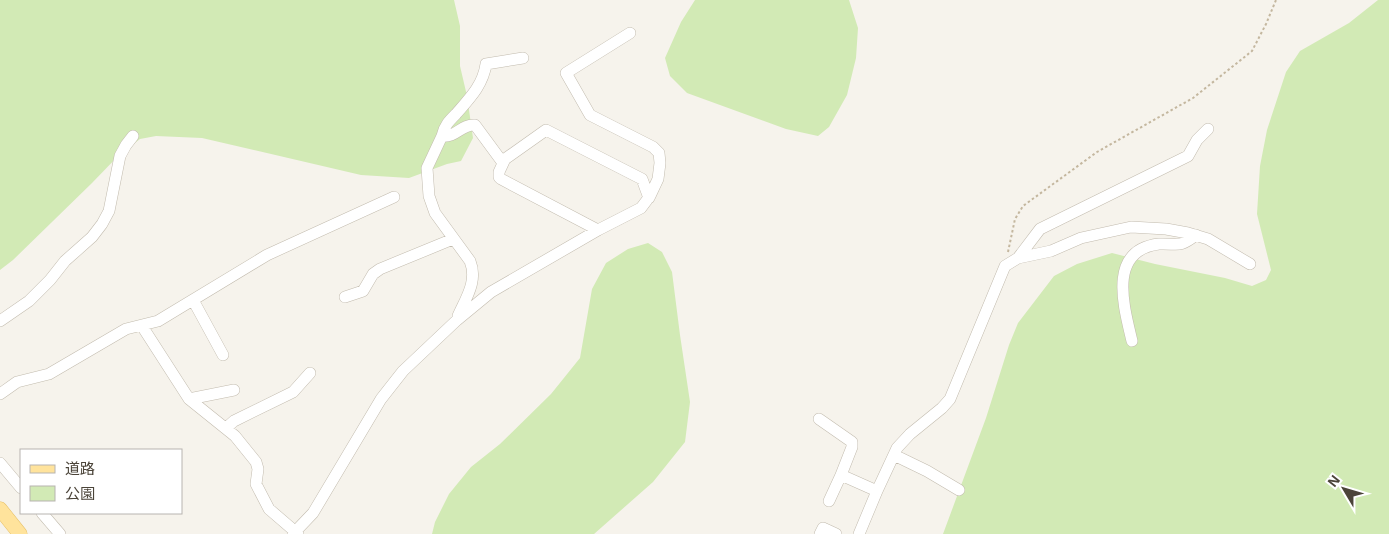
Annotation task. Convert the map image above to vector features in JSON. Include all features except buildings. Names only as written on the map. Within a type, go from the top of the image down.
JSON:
[{"type":"main road","points":[[0,509],[20,534]]},
{"type":"street","points":[[142,326],[189,399],[235,436],[256,462],[258,469],[256,484],[269,509],[295,533],[313,513],[381,399],[403,372],[457,320],[491,292],[598,230],[641,208],[650,197],[658,179],[660,163],[658,153],[654,147],[590,115],[566,73],[630,33]]},
{"type":"street","points":[[457,320],[473,281],[474,270],[470,261],[435,213],[430,196],[427,168],[442,136],[444,127],[479,86],[486,64],[523,58]]},
{"type":"street","points":[[442,136],[449,137],[468,125],[475,125],[503,163]]},
{"type":"street","points":[[598,230],[498,177],[505,159],[546,130],[642,179],[650,197]]},
{"type":"street","points":[[1018,258],[1040,229],[1188,156],[1197,140],[1208,130]]},
{"type":"street","points":[[0,321],[29,301],[50,280],[65,261],[92,237],[102,224],[109,211],[120,156],[133,136]]},
{"type":"street","points":[[0,394],[17,382],[49,374],[126,329],[158,320],[266,255],[394,197]]},
{"type":"street","points":[[859,534],[898,448],[910,434],[942,408],[950,398],[1005,266],[1018,258],[1051,251],[1081,238],[1131,226],[1166,229],[1196,235],[1208,239],[1250,264]]},
{"type":"street","points":[[1132,341],[1124,304],[1123,288],[1123,275],[1129,262],[1143,248],[1160,244],[1175,245],[1186,243],[1196,235]]},
{"type":"street","points":[[345,297],[363,291],[373,274],[380,270],[453,239]]},
{"type":"street","points":[[193,300],[223,355]]},
{"type":"street","points":[[226,428],[234,421],[293,392],[310,373]]},
{"type":"street","points":[[189,399],[234,390]]},
{"type":"street","points":[[819,419],[852,442],[852,447],[829,501]]},
{"type":"street","points":[[894,455],[928,471],[959,490]]},
{"type":"street","points":[[0,463],[20,487]]},
{"type":"street","points":[[841,475],[877,491]]},
{"type":"street","points":[[43,514],[60,534]]},
{"type":"street","points":[[820,534],[823,528],[836,534]]},
{"type":"path","points":[[1005,266],[1015,219],[1022,206],[1097,152],[1193,98],[1252,51],[1276,0]]},
{"type":"green space","points":[[0,0],[454,0],[460,26],[460,66],[467,96],[473,138],[461,161],[409,178],[361,175],[202,138],[156,136],[140,139],[121,153],[13,260],[0,270]]},
{"type":"green space","points":[[695,0],[849,0],[858,28],[856,58],[847,95],[829,127],[818,136],[786,129],[687,93],[670,76],[665,58],[681,22]]},
{"type":"green space","points":[[1378,0],[1389,0],[1389,534],[943,534],[986,418],[1009,345],[1018,323],[1054,276],[1077,264],[1112,253],[1225,278],[1252,286],[1266,280],[1271,270],[1257,214],[1260,166],[1267,130],[1286,72],[1300,51],[1349,23]]},
{"type":"green space","points":[[648,243],[662,252],[672,272],[690,402],[685,442],[653,482],[594,534],[432,534],[435,522],[449,494],[471,467],[500,444],[551,394],[580,358],[592,289],[606,263],[628,249]]}]
